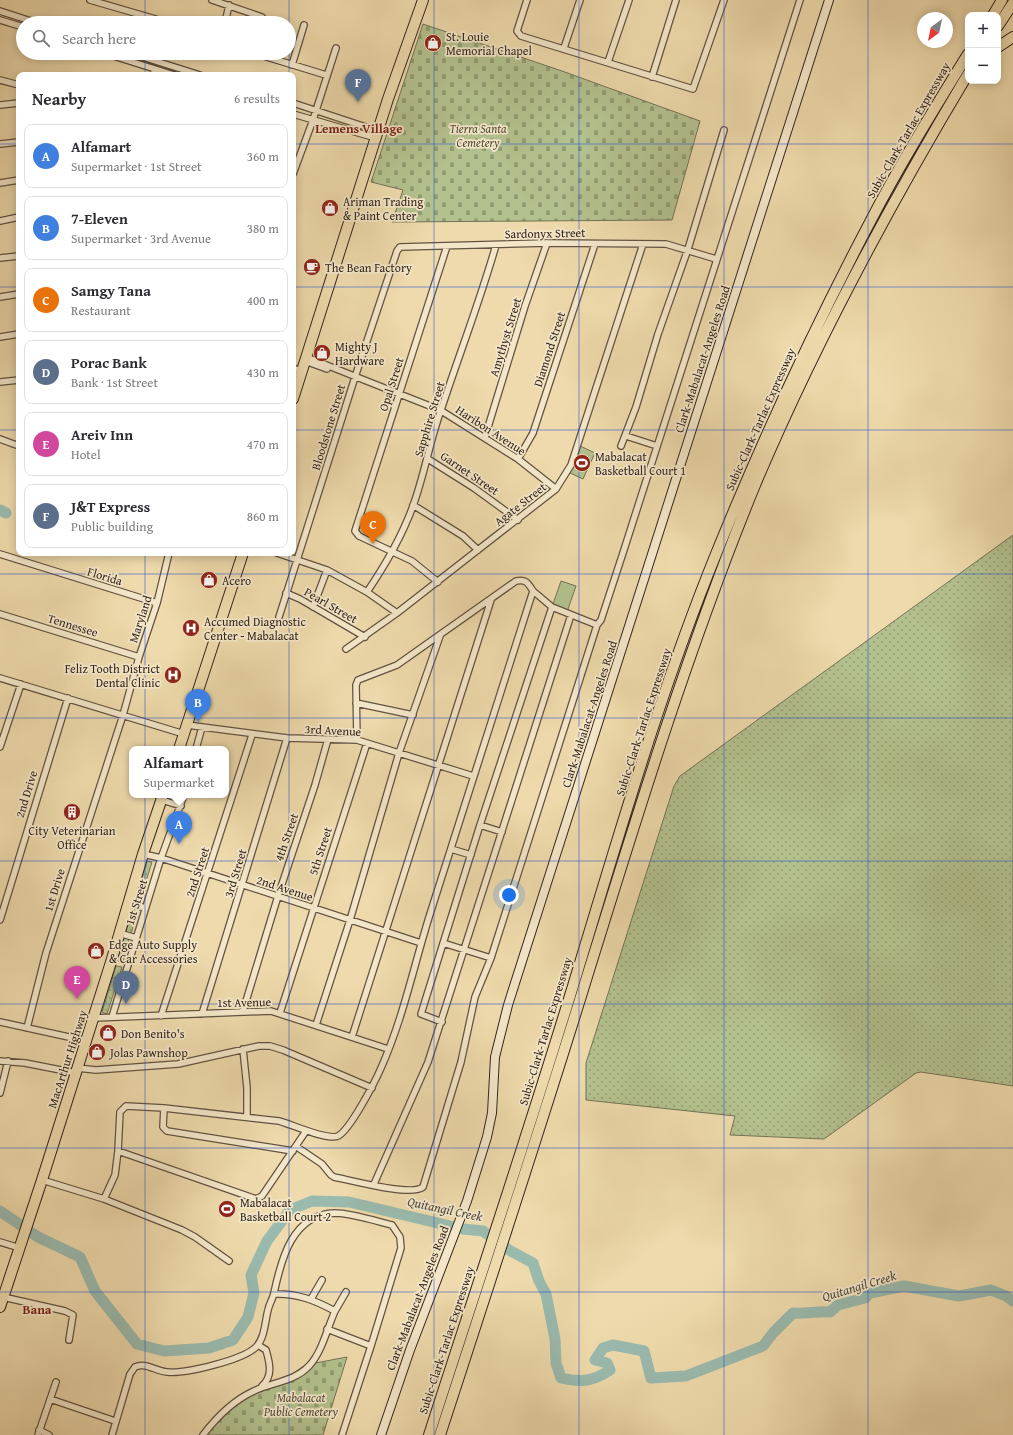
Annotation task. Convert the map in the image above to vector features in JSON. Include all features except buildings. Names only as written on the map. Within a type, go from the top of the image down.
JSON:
[{"type":"highway","points":[[296,382],[298,370],[306,359],[377,135],[423,0]]},
{"type":"highway","points":[[987,12],[995,0]]},
{"type":"highway","points":[[995,12],[1002,0]]},
{"type":"highway","points":[[1001,21],[1013,3]]},
{"type":"highway","points":[[1001,45],[1013,37]]},
{"type":"highway","name":"Subic-Clark-Tarlac Expressway","points":[[429,1435],[503,1206],[635,785],[674,667],[715,557],[772,421],[816,327],[904,160],[965,59]]},
{"type":"highway","name":"Subic-Clark-Tarlac Expressway","points":[[440,1435],[514,1210],[651,771],[684,670],[720,574],[757,482],[824,336],[909,174],[965,79]]},
{"type":"highway","points":[[909,174],[969,84]]},
{"type":"highway","points":[[180,746],[242,556]]},
{"type":"highway","name":"MacArthur Highway","points":[[2,1302],[24,1238],[94,1018],[143,854],[162,798]]},
{"type":"main road","name":"Clark-Mabalacat-Angeles Road","points":[[380,1435],[410,1350],[447,1254],[487,1137],[492,1113],[495,1057],[510,999],[829,0]]},
{"type":"street","points":[[90,0],[146,16]]},
{"type":"street","points":[[212,0],[259,16]]},
{"type":"street","points":[[527,0],[518,34],[690,89],[695,87],[724,0]]},
{"type":"street","points":[[564,48],[580,0]]},
{"type":"street","points":[[608,62],[629,0]]},
{"type":"street","points":[[652,77],[676,0]]},
{"type":"street","points":[[164,1108],[163,1127],[167,1131],[295,1149],[322,1164],[331,1176],[405,1190],[419,1190],[423,1187],[461,1062],[475,997],[491,958],[597,625],[601,620],[800,0]]},
{"type":"street","points":[[227,16],[229,6]]},
{"type":"street","points":[[0,11],[16,16]]},
{"type":"street","points":[[0,20],[16,25]]},
{"type":"street","points":[[296,51],[304,24]]},
{"type":"street","points":[[296,164],[313,120],[326,75],[336,48]]},
{"type":"street","points":[[124,60],[152,70],[152,60],[190,72]]},
{"type":"street","points":[[277,60],[326,75]]},
{"type":"street","points":[[292,65],[293,60]]},
{"type":"street","points":[[0,80],[16,84]]},
{"type":"street","points":[[0,105],[16,102]]},
{"type":"street","points":[[296,104],[316,110],[377,135]]},
{"type":"street","points":[[296,115],[377,135]]},
{"type":"street","points":[[621,446],[626,436],[658,334],[688,249],[724,130]]},
{"type":"street","points":[[0,144],[16,142]]},
{"type":"street","points":[[0,183],[16,180]]},
{"type":"street","points":[[0,221],[16,218]]},
{"type":"street","name":"Sardonyx Street","points":[[402,246],[547,243],[666,244],[688,249],[716,259]]},
{"type":"street","name":"Amythyst Street","points":[[485,437],[525,306],[547,243]]},
{"type":"street","name":"Diamond Street","points":[[518,460],[533,433],[595,244]]},
{"type":"street","name":"Agate Street","points":[[346,649],[365,637],[438,582],[556,489],[571,465],[643,244]]},
{"type":"street","name":"Sapphire Street","points":[[367,592],[393,551],[413,505],[428,459],[440,410],[486,281],[496,245]]},
{"type":"street","name":"Bloodstone Street","points":[[279,617],[355,377],[397,251],[402,246]]},
{"type":"street","name":"Opal Street","points":[[393,551],[356,534],[356,528],[447,246]]},
{"type":"street","points":[[0,258],[16,256]]},
{"type":"street","points":[[0,297],[16,294]]},
{"type":"street","points":[[0,337],[16,334]]},
{"type":"street","name":"Haribon Avenue","points":[[306,359],[335,372],[341,372],[355,377],[440,410],[485,437],[556,489]]},
{"type":"street","points":[[0,382],[16,380]]},
{"type":"street","points":[[626,436],[657,446]]},
{"type":"street","points":[[0,439],[16,445]]},
{"type":"street","name":"Garnet Street","points":[[428,459],[474,488],[518,520]]},
{"type":"street","points":[[413,505],[463,536],[478,550]]},
{"type":"street","points":[[393,551],[412,561],[438,582]]},
{"type":"street","name":"Florida","points":[[0,554],[157,603]]},
{"type":"street","name":"Maryland","points":[[123,715],[139,657],[157,603],[168,556]]},
{"type":"street","points":[[286,556],[327,570],[367,592],[397,613]]},
{"type":"street","points":[[313,607],[327,570]]},
{"type":"street","points":[[357,740],[356,685],[358,680],[398,665],[516,581],[522,580],[527,582],[533,591],[552,608],[597,625]]},
{"type":"street","points":[[104,1199],[115,1175],[120,1112],[126,1106],[164,1108],[279,1121],[293,1124],[306,1131],[334,1137],[340,1135],[372,1088],[388,1049],[473,776],[533,591]]},
{"type":"street","name":"Pearl Street","points":[[286,593],[365,637]]},
{"type":"street","points":[[352,1037],[384,931],[491,600]]},
{"type":"street","points":[[442,1022],[421,1014],[480,826],[552,608]]},
{"type":"street","name":"Tennessee","points":[[0,614],[139,657]]},
{"type":"street","points":[[374,1184],[428,1062],[442,1022],[571,615]]},
{"type":"street","points":[[316,1025],[350,920],[399,753],[440,636]]},
{"type":"street","name":"3rd Avenue","points":[[0,678],[123,715],[186,730],[202,726],[252,735],[287,738],[357,740],[473,776]]},
{"type":"street","points":[[0,747],[21,684]]},
{"type":"street","name":"2nd Drive","points":[[0,920],[68,698]]},
{"type":"street","points":[[356,702],[413,715]]},
{"type":"street","name":"1st Drive","points":[[27,1028],[46,953],[123,715]]},
{"type":"street","points":[[0,722],[7,724]]},
{"type":"street","points":[[197,746],[202,726]]},
{"type":"street","name":"2nd Street","points":[[162,1016],[252,735]]},
{"type":"street","name":"3rd Street","points":[[202,1014],[243,886],[287,738]]},
{"type":"street","name":"4th Street","points":[[243,1011],[278,896],[316,785],[328,739]]},
{"type":"street","name":"5th Street","points":[[280,1013],[367,743]]},
{"type":"street","points":[[164,798],[181,806]]},
{"type":"street","name":"1st Street","points":[[112,1017],[161,858],[183,798]]},
{"type":"street","points":[[480,826],[502,832]]},
{"type":"street","points":[[450,849],[471,855]]},
{"type":"street","name":"2nd Avenue","points":[[143,854],[161,858],[421,943]]},
{"type":"street","points":[[128,903],[145,908]]},
{"type":"street","points":[[119,934],[136,938]]},
{"type":"street","points":[[443,943],[491,958]]},
{"type":"street","name":"1st Avenue","points":[[94,1018],[243,1011],[280,1013],[388,1049]]},
{"type":"street","points":[[0,1022],[86,1041]]},
{"type":"street","points":[[0,1061],[77,1070],[96,1070],[178,1064],[258,1046],[270,1046],[283,1050],[372,1088]]},
{"type":"street","points":[[243,1049],[247,1088],[247,1117]]},
{"type":"street","points":[[0,1093],[8,1061]]},
{"type":"street","points":[[118,1151],[256,1199],[262,1196],[306,1131]]},
{"type":"street","points":[[42,1180],[104,1199],[182,1230],[195,1237],[229,1261]]},
{"type":"street","points":[[112,1435],[130,1374],[135,1367],[143,1365],[166,1372],[180,1371],[231,1360],[245,1355],[258,1345],[274,1294],[280,1264],[295,1234],[304,1225],[325,1215],[336,1213],[392,1225],[400,1237],[401,1248],[342,1435]]},
{"type":"street","points":[[0,1242],[20,1248]]},
{"type":"street","points":[[311,1299],[322,1280]]},
{"type":"street","points":[[258,1389],[290,1379],[309,1366],[318,1350],[335,1311],[346,1292]]},
{"type":"street","points":[[274,1294],[294,1294],[311,1299],[335,1311]]},
{"type":"street","points":[[2,1302],[65,1310],[73,1315],[69,1340]]},
{"type":"street","points":[[327,1330],[371,1346]]},
{"type":"street","points":[[203,1435],[231,1406],[264,1385],[270,1374],[266,1350],[258,1345]]},
{"type":"street","points":[[49,1435],[38,1432],[56,1382]]},
{"type":"street","points":[[50,1399],[115,1421]]},
{"type":"green space","name":"Tierra Santa Cemetery","points":[[423,24],[562,71],[700,121],[672,220],[392,222],[403,190],[371,182]]},
{"type":"green space","name":"Mabalacat Basketball Court 1","points":[[580,446],[595,453],[583,479],[568,472]]},
{"type":"green space","points":[[1013,535],[1013,1086],[921,1072],[916,1073],[824,1139],[730,1135],[735,1116],[586,1100],[586,1063],[674,786],[680,776]]},
{"type":"green space","points":[[561,581],[576,586],[567,612],[552,607]]},
{"type":"green space","points":[[147,861],[152,862],[139,904],[135,903]]},
{"type":"green space","points":[[133,906],[138,908],[131,934],[126,932]]},
{"type":"green space","points":[[124,937],[129,938],[123,963],[117,961]]},
{"type":"green space","points":[[116,966],[122,967],[107,1014],[102,1012]]},
{"type":"green space","name":"Mabalacat Basketball Court 2","points":[[226,1201],[234,1205],[228,1217],[220,1213]]},
{"type":"green space","name":"Mabalacat Public Cemetery","points":[[347,1357],[323,1435],[202,1435],[219,1413],[233,1400],[267,1384],[276,1385],[305,1365]]},
{"type":"waterway","points":[[0,510],[6,513]]},
{"type":"waterway","name":"Quitangil Creek","points":[[0,1211],[38,1237],[80,1257],[95,1291],[137,1344],[164,1351],[209,1348],[233,1340],[248,1317],[254,1293],[251,1275],[267,1241],[290,1210],[312,1201],[349,1202],[463,1229],[483,1231],[509,1250],[533,1263],[539,1281],[546,1294],[555,1339],[556,1363],[561,1378],[568,1380],[581,1381],[592,1379],[610,1370],[607,1363],[595,1360],[603,1348],[613,1345],[644,1351],[651,1378],[686,1376],[763,1346],[773,1333],[793,1313],[830,1312],[838,1305],[865,1298],[870,1293],[904,1286],[959,1296],[991,1290],[1006,1296],[1013,1301]]},
{"type":"place","name":"St. Louie Memorial Chapel","points":[[433,43]]},
{"type":"place","name":"J&T Express","points":[[358,102]]},
{"type":"place","name":"Ariman Trading & Paint Center","points":[[330,208]]},
{"type":"place","name":"The Bean Factory","points":[[312,267]]},
{"type":"place","name":"Mighty J Hardware","points":[[322,353]]},
{"type":"place","name":"Mabalacat Basketball Court 1","points":[[582,463]]},
{"type":"place","name":"Samgy Tana","points":[[373,544]]},
{"type":"place","name":"Acero","points":[[209,580]]},
{"type":"place","name":"Accumed Diagnostic Center - Mabalacat","points":[[191,628]]},
{"type":"place","name":"Feliz Tooth District Dental Clinic","points":[[173,675]]},
{"type":"place","name":"7-Eleven","points":[[198,722]]},
{"type":"place","name":"City Veterinarian Office","points":[[72,812]]},
{"type":"place","name":"Alfamart","points":[[179,844]]},
{"type":"place","name":"Edge Auto Supply & Car Accessories","points":[[96,951]]},
{"type":"place","name":"Areiv Inn","points":[[77,999]]},
{"type":"place","name":"Porac Bank","points":[[126,1004]]},
{"type":"place","name":"Don Benito's","points":[[108,1033]]},
{"type":"place","name":"Jolas Pawnshop","points":[[97,1052]]},
{"type":"place","name":"Mabalacat Basketball Court 2","points":[[227,1209]]},
{"type":"district","name":"Lemens Village","points":[[359,128]]},
{"type":"district","name":"Bana","points":[[37,1309]]}]
